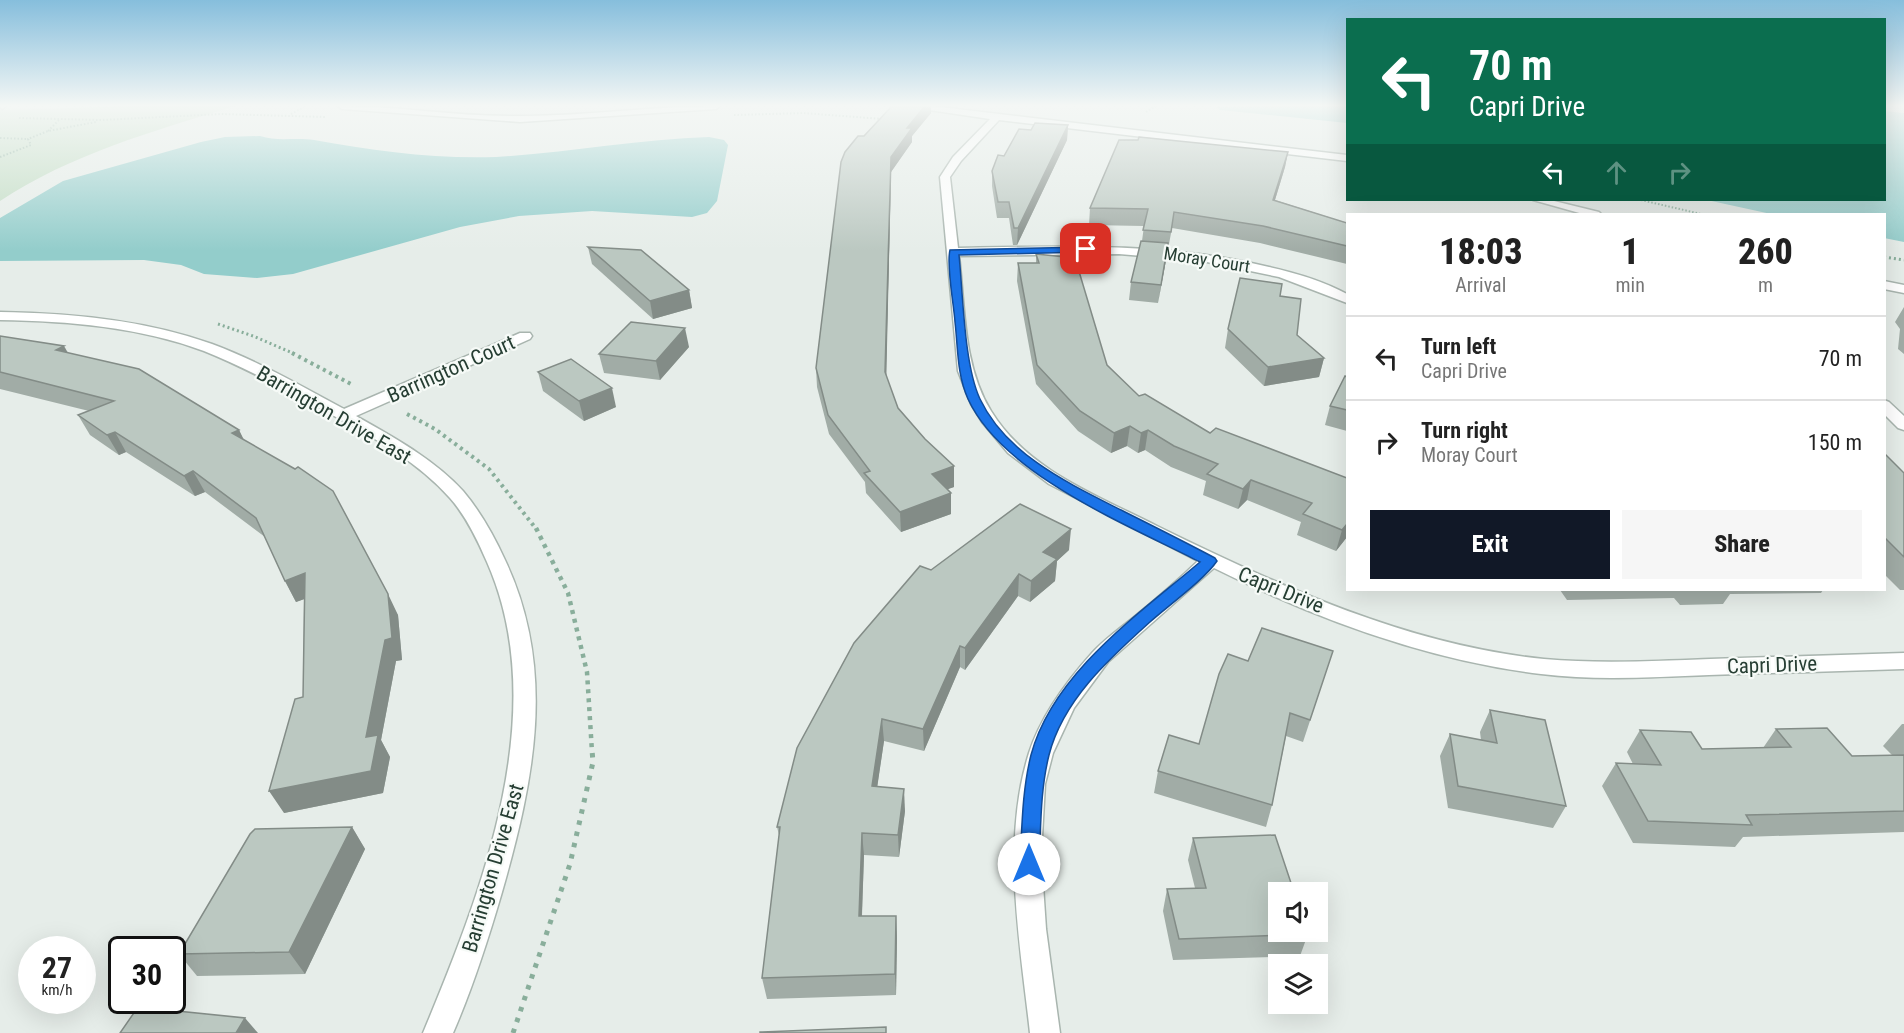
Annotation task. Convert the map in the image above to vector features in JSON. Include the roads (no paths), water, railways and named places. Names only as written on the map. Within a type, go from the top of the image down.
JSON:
[{"type":"street","name":"Capri Drive","points":[[962,154],[945,177],[965,371],[974,399],[990,425],[1015,451],[1055,482],[1210,561],[1382,632],[1462,654],[1541,666],[1607,671],[1904,660]]},
{"type":"street","points":[[1315,154],[1346,158]]},
{"type":"street","points":[[1543,201],[1591,213]]},
{"type":"street","name":"Moray Court","points":[[954,252],[1086,249],[1165,252],[1265,269],[1303,280],[1346,299]]},
{"type":"street","points":[[1886,285],[1904,289]]},
{"type":"street","name":"Barrington Drive East","points":[[0,316],[68,319],[118,326],[206,347],[241,362],[344,416],[422,465],[455,493],[478,525],[500,565],[515,610],[525,660],[526,712],[520,774],[505,839],[479,924],[438,1033]]},
{"type":"street","name":"Barrington Court","points":[[344,416],[525,336]]},
{"type":"street","points":[[1886,407],[1904,425]]},
{"type":"street","points":[[1045,1033],[1031,902],[1029,845],[1033,794],[1041,753],[1055,720],[1074,689],[1103,655],[1210,561]]},
{"type":"water","points":[[158,154],[418,154],[496,157],[530,154],[726,154],[717,201],[707,213],[692,217],[592,211],[519,216],[460,227],[293,274],[257,278],[204,274],[181,265],[144,260],[0,261],[0,218],[63,181]]},
{"type":"water","points":[[1886,154],[1904,154],[1904,242],[1886,238],[1886,213],[1766,213],[1712,201],[1886,201]]}]
